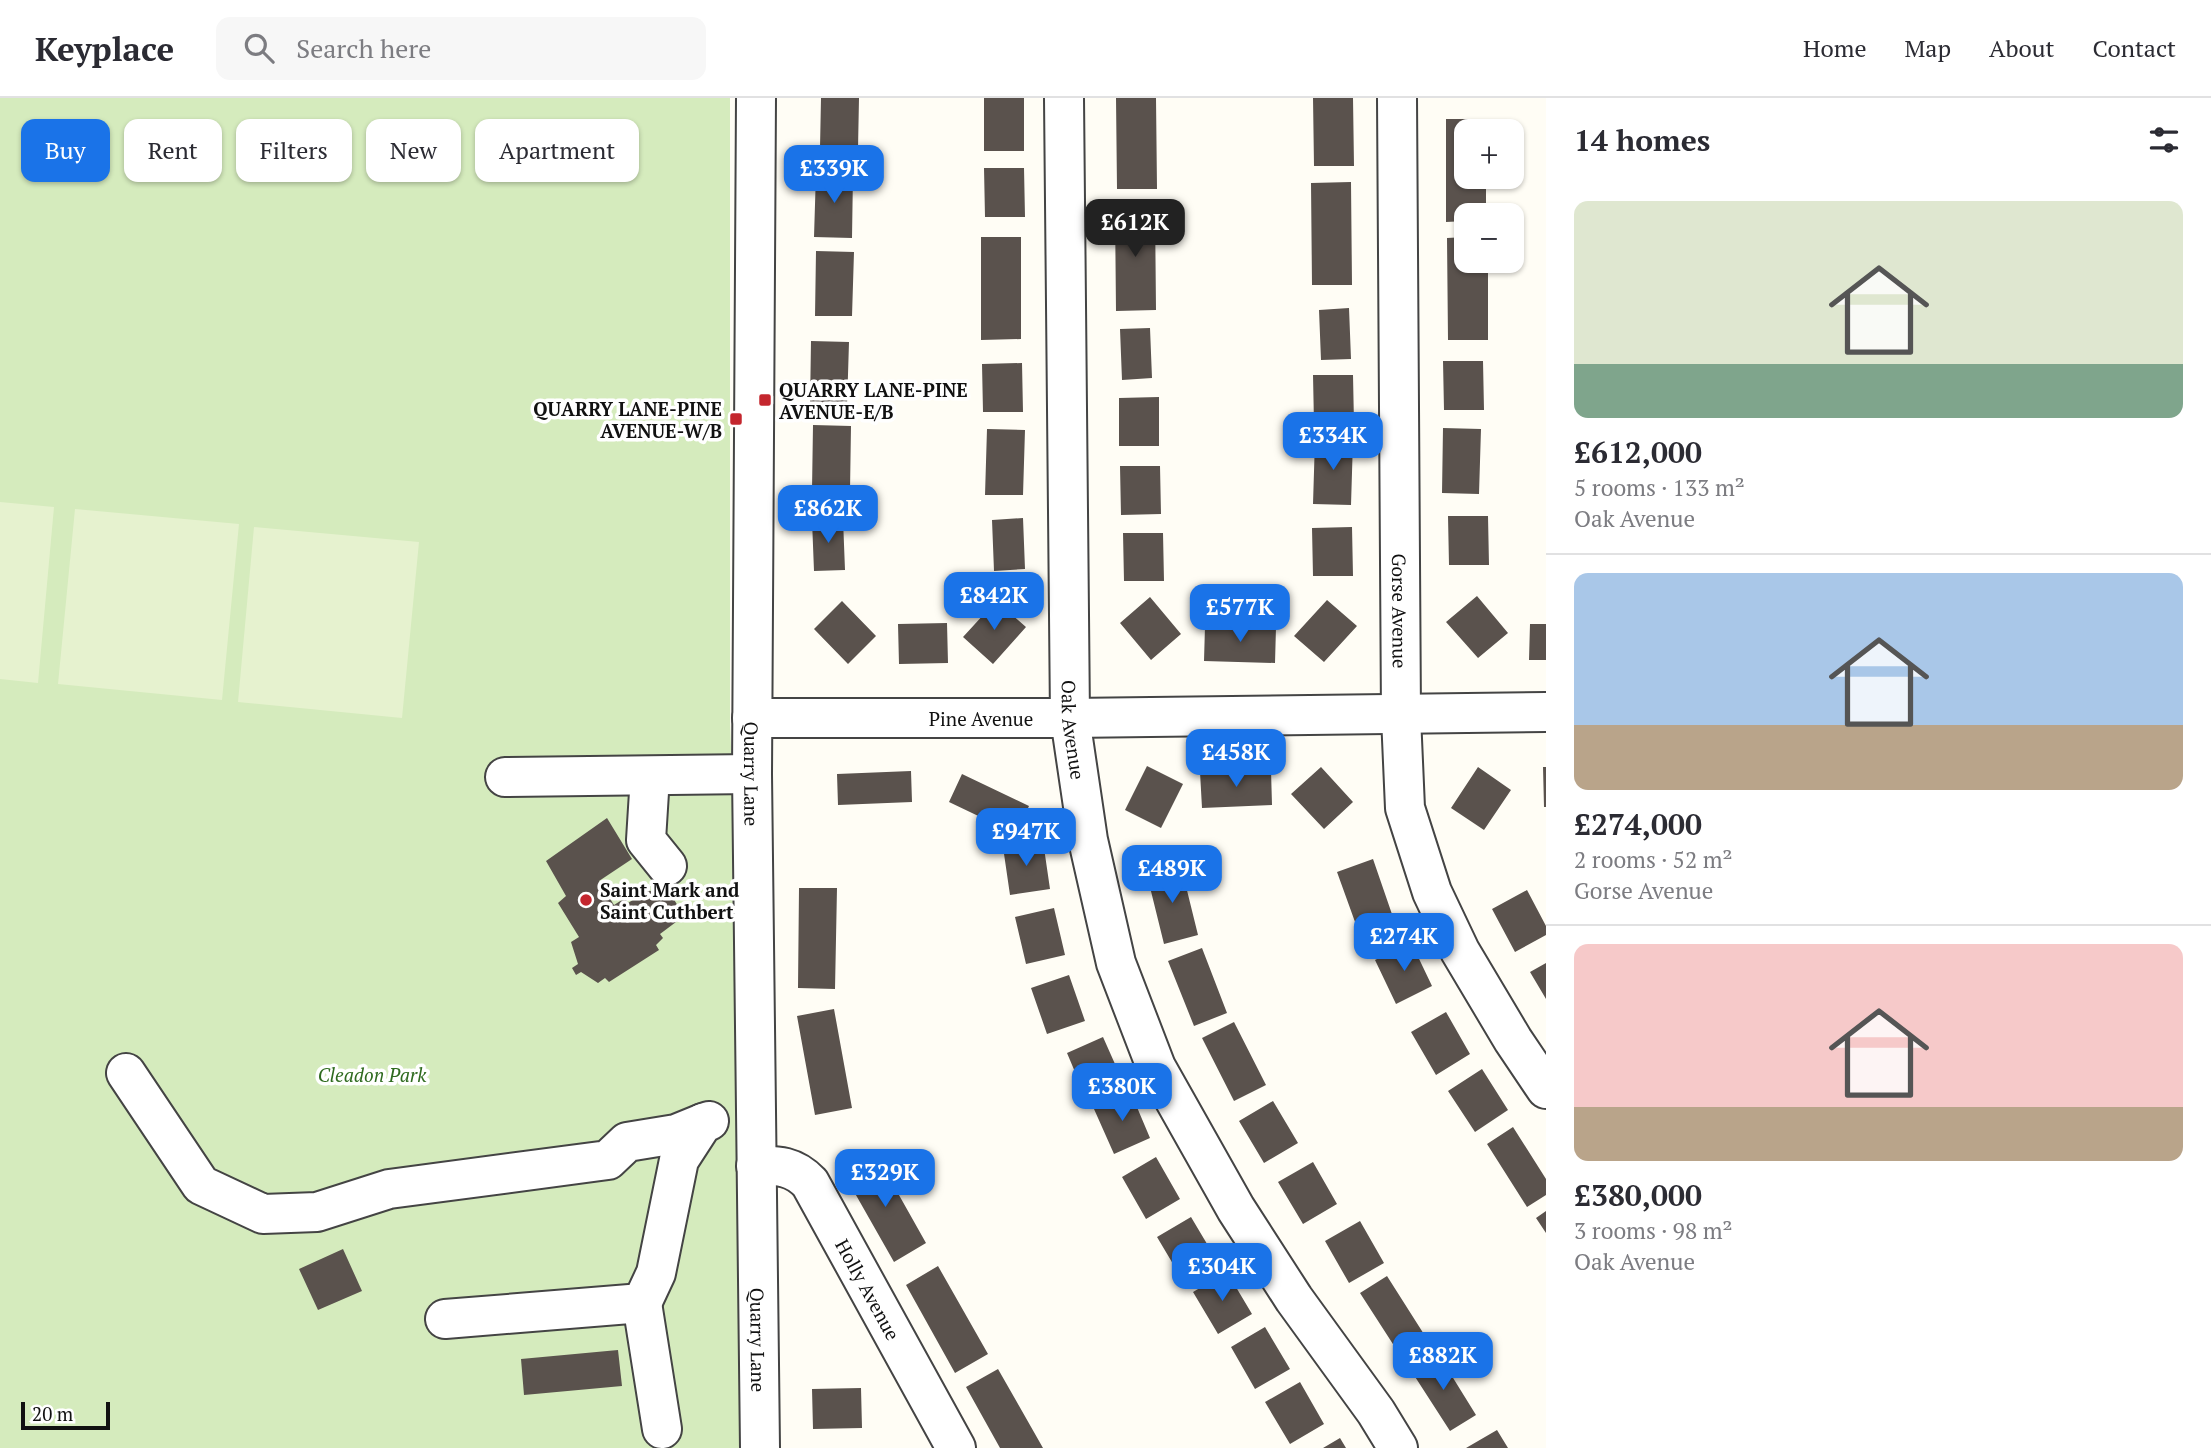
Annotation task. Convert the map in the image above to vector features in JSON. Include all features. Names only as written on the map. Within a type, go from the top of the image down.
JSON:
[{"type":"street","name":"Quarry Lane","points":[[756,98],[752,774],[760,1448]]},
{"type":"street","name":"Oak Avenue","points":[[1064,98],[1070,718],[1088,840],[1116,963],[1156,1067],[1236,1209],[1294,1299],[1376,1412],[1398,1448]]},
{"type":"street","name":"Gorse Avenue","points":[[1397,98],[1401,716],[1405,808],[1432,892],[1460,951],[1546,1089]]},
{"type":"street","name":"Pine Avenue","points":[[752,718],[1401,716],[1546,712]]},
{"type":"street","points":[[505,777],[752,774]]},
{"type":"street","points":[[650,776],[646,840],[667,866]]},
{"type":"street","points":[[126,1073],[201,1185],[263,1214],[317,1212],[388,1189],[608,1160],[627,1142],[676,1134],[703,1123],[756,1110]]},
{"type":"street","points":[[662,1429],[642,1303],[656,1273],[680,1160],[703,1123]]},
{"type":"street","name":"Holly Avenue","points":[[756,1166],[785,1166],[797,1171],[810,1183],[956,1448]]},
{"type":"street","points":[[445,1319],[642,1303]]},
{"type":"green space","name":"Cleadon Park","points":[[0,98],[730,98],[730,723],[745,1080],[747,1448],[0,1448]]},
{"type":"green space","points":[[0,502],[54,507],[38,683],[0,679]]},
{"type":"green space","points":[[75,509],[239,524],[222,700],[58,684]]},
{"type":"green space","points":[[254,527],[419,542],[402,718],[238,702]]},
{"type":"building","points":[[821,98],[859,98],[858,149],[820,148]]},
{"type":"building","points":[[984,98],[1024,98],[1024,151],[984,151]]},
{"type":"building","points":[[1116,98],[1156,98],[1157,189],[1117,189]]},
{"type":"building","points":[[1313,98],[1353,98],[1354,166],[1314,166]]},
{"type":"building","points":[[1446,119],[1454,119],[1454,189],[1486,189],[1486,203],[1454,203],[1454,222],[1446,222]]},
{"type":"building","points":[[984,168],[1024,168],[1025,217],[985,217]]},
{"type":"building","points":[[816,172],[853,173],[852,238],[814,237]]},
{"type":"building","points":[[1351,182],[1352,285],[1312,285],[1311,183]]},
{"type":"building","points":[[1115,208],[1155,208],[1156,310],[1116,311]]},
{"type":"building","points":[[981,237],[1021,237],[1021,339],[981,340]]},
{"type":"building","points":[[1447,238],[1454,238],[1454,273],[1488,273],[1488,340],[1448,340]]},
{"type":"building","points":[[816,251],[854,252],[852,316],[815,316]]},
{"type":"building","points":[[1349,308],[1351,359],[1321,360],[1319,310]]},
{"type":"building","points":[[1150,328],[1152,378],[1122,380],[1120,329]]},
{"type":"building","points":[[811,341],[849,342],[847,407],[810,406]]},
{"type":"building","points":[[1443,361],[1483,361],[1484,410],[1444,410]]},
{"type":"building","points":[[1022,363],[1023,412],[983,412],[982,364]]},
{"type":"building","points":[[1313,375],[1353,375],[1354,424],[1314,424]]},
{"type":"building","points":[[1159,397],[1159,446],[1119,446],[1119,398]]},
{"type":"building","points":[[813,425],[851,426],[850,491],[812,490]]},
{"type":"building","points":[[1443,428],[1481,429],[1479,494],[1442,493]]},
{"type":"building","points":[[987,429],[1025,430],[1023,495],[985,495]]},
{"type":"building","points":[[1315,439],[1353,440],[1351,505],[1313,504]]},
{"type":"building","points":[[1120,466],[1160,466],[1161,514],[1121,515]]},
{"type":"building","points":[[1448,516],[1488,516],[1489,565],[1449,565]]},
{"type":"building","points":[[1023,518],[1025,569],[994,571],[992,520]]},
{"type":"building","points":[[843,519],[845,570],[814,571],[812,520]]},
{"type":"building","points":[[1352,527],[1353,576],[1313,576],[1312,528]]},
{"type":"building","points":[[1123,533],[1163,533],[1164,581],[1124,581]]},
{"type":"building","points":[[1477,596],[1508,633],[1478,658],[1446,622]]},
{"type":"building","points":[[1150,597],[1181,634],[1151,660],[1120,623]]},
{"type":"building","points":[[1327,600],[1357,626],[1324,662],[1294,636]]},
{"type":"building","points":[[842,601],[876,636],[848,664],[814,629]]},
{"type":"building","points":[[996,601],[1026,627],[993,664],[963,637]]},
{"type":"building","points":[[947,623],[948,663],[899,664],[898,624]]},
{"type":"building","points":[[1530,624],[1546,624],[1546,660],[1529,660]]},
{"type":"building","points":[[1205,626],[1276,627],[1275,663],[1204,661]]},
{"type":"building","points":[[1147,766],[1183,784],[1161,828],[1125,810]]},
{"type":"building","points":[[1321,767],[1353,802],[1324,829],[1291,794]]},
{"type":"building","points":[[1478,767],[1511,790],[1484,830],[1451,808]]},
{"type":"building","points":[[1543,767],[1546,767],[1546,807],[1544,807]]},
{"type":"building","points":[[1271,770],[1272,805],[1202,808],[1200,772]]},
{"type":"building","points":[[911,771],[912,802],[838,805],[837,774]]},
{"type":"building","points":[[962,774],[1029,806],[1016,834],[949,802]]},
{"type":"building","name":"Saint Mark and Saint Cuthbert","points":[[607,818],[632,859],[599,881],[614,905],[625,898],[628,903],[636,898],[630,890],[640,884],[645,890],[651,891],[664,883],[684,916],[660,934],[663,938],[656,945],[659,950],[609,982],[605,978],[598,983],[581,972],[576,975],[572,968],[578,964],[571,942],[579,937],[558,903],[566,896],[546,861]]},
{"type":"building","points":[[1043,841],[1050,889],[1010,895],[1003,847]]},
{"type":"building","points":[[1373,859],[1394,920],[1359,933],[1337,872]]},
{"type":"building","points":[[1181,866],[1198,935],[1164,944],[1147,875]]},
{"type":"building","points":[[799,888],[837,888],[835,989],[798,988]]},
{"type":"building","points":[[1527,890],[1546,926],[1546,935],[1515,952],[1492,909]]},
{"type":"building","points":[[1054,908],[1065,955],[1026,964],[1015,917]]},
{"type":"building","points":[[1411,942],[1432,986],[1396,1004],[1375,960]]},
{"type":"building","points":[[1202,948],[1227,1013],[1194,1026],[1168,961]]},
{"type":"building","points":[[1546,963],[1546,999],[1530,972]]},
{"type":"building","points":[[1069,975],[1085,1021],[1047,1034],[1031,988]]},
{"type":"building","points":[[834,1009],[852,1108],[815,1115],[797,1016]]},
{"type":"building","points":[[1446,1012],[1470,1054],[1436,1075],[1411,1032]]},
{"type":"building","points":[[1234,1022],[1266,1085],[1234,1101],[1202,1038]]},
{"type":"building","points":[[1103,1037],[1123,1082],[1086,1098],[1067,1053]]},
{"type":"building","points":[[1482,1069],[1508,1110],[1475,1132],[1448,1091]]},
{"type":"building","points":[[1131,1093],[1150,1138],[1114,1154],[1094,1109]]},
{"type":"building","points":[[1273,1101],[1298,1143],[1264,1163],[1239,1121]]},
{"type":"building","points":[[1513,1127],[1546,1179],[1546,1195],[1527,1207],[1487,1144]]},
{"type":"building","points":[[877,1156],[926,1243],[894,1262],[844,1174]]},
{"type":"building","points":[[1156,1157],[1180,1199],[1146,1219],[1122,1177]]},
{"type":"building","points":[[1313,1162],[1337,1204],[1303,1224],[1278,1182]]},
{"type":"building","points":[[1546,1211],[1546,1233],[1536,1218]]},
{"type":"building","points":[[1191,1217],[1216,1259],[1182,1279],[1157,1237]]},
{"type":"building","points":[[1360,1221],[1384,1263],[1349,1283],[1325,1241]]},
{"type":"building","points":[[343,1249],[362,1291],[318,1310],[299,1269]]},
{"type":"building","points":[[938,1266],[988,1354],[955,1373],[906,1285]]},
{"type":"building","points":[[1227,1272],[1252,1314],[1218,1334],[1193,1292]]},
{"type":"building","points":[[1387,1276],[1427,1339],[1400,1355],[1360,1293]]},
{"type":"building","points":[[1265,1327],[1290,1369],[1255,1389],[1231,1347]]},
{"type":"building","points":[[618,1350],[622,1386],[524,1395],[521,1359]]},
{"type":"building","points":[[1437,1352],[1476,1415],[1450,1431],[1410,1369]]},
{"type":"building","points":[[998,1369],[1043,1448],[1000,1448],[966,1387]]},
{"type":"building","points":[[1300,1382],[1324,1424],[1290,1444],[1265,1402]]},
{"type":"building","points":[[861,1388],[862,1428],[813,1429],[812,1389]]},
{"type":"building","points":[[1497,1430],[1508,1448],[1466,1448]]},
{"type":"building","points":[[1340,1438],[1346,1448],[1323,1448]]},
{"type":"place","name":"QUARRY LANE-PINE AVENUE-E/B","points":[[765,400]]},
{"type":"place","name":"QUARRY LANE-PINE AVENUE-W/B","points":[[736,419]]},
{"type":"place","name":"Saint Mark and Saint Cuthbert","points":[[586,900]]}]
